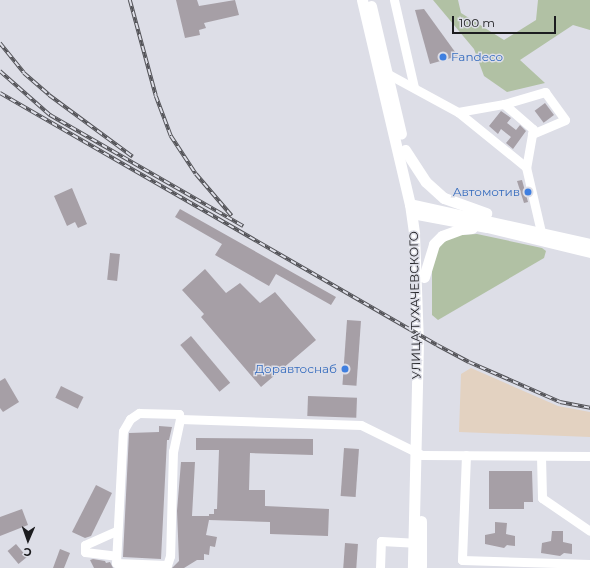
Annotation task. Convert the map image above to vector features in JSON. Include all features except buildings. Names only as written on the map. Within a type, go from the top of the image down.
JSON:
[{"type":"main road","name":"УЛИЦА ТУХАЧЕВСКОГО","points":[[362,0],[414,209],[417,277],[419,453]]},
{"type":"main road","name":"УЛИЦА ТУХАЧЕВСКОГО","points":[[370,0],[405,150],[424,277],[417,543],[413,568]]},
{"type":"main road","points":[[405,150],[426,182],[444,198],[522,227]]},
{"type":"main road","points":[[414,209],[522,227],[590,244]]},
{"type":"main road","points":[[414,209],[590,252]]},
{"type":"main road","points":[[424,277],[434,244],[442,236],[461,229],[487,227]]},
{"type":"main road","name":"УЛИЦА ТУХАЧЕВСКОГО","points":[[417,543],[421,568]]},
{"type":"street","points":[[394,0],[414,87]]},
{"type":"street","points":[[388,74],[458,112],[526,167]]},
{"type":"street","points":[[458,112],[504,104],[545,92],[565,120],[532,134]]},
{"type":"street","points":[[504,104],[533,129],[526,167],[541,232]]},
{"type":"street","points":[[139,413],[179,414],[180,419],[173,451],[170,556],[166,565],[116,563],[116,531],[123,431],[130,419],[139,413]]},
{"type":"street","points":[[180,419],[361,426],[419,453],[590,456]]},
{"type":"street","points":[[466,455],[463,564],[590,564]]},
{"type":"street","points":[[541,456],[542,498],[590,531]]},
{"type":"street","points":[[116,531],[85,545],[85,552],[116,556]]},
{"type":"street","points":[[380,568],[381,541],[417,543]]},
{"type":"shaded area","points":[[471,368],[558,406],[590,412],[590,437],[459,432],[461,374]]},
{"type":"green space","points":[[433,0],[458,0],[461,13],[504,40],[536,20],[538,0],[590,0],[590,30],[573,25],[520,60],[545,83],[507,92],[484,76],[474,49]]},
{"type":"green space","points":[[477,234],[542,248],[546,251],[544,258],[438,320],[432,315],[432,256],[438,247],[447,240],[460,235]]},
{"type":"railway","points":[[130,0],[156,96],[171,136],[196,174],[232,216]]},
{"type":"railway","points":[[0,43],[24,73],[49,95],[133,157]]},
{"type":"railway","points":[[0,71],[50,115],[243,226]]},
{"type":"railway","points":[[0,93],[437,345],[469,362],[560,402],[590,408]]},
{"type":"place","name":"Fandeco","points":[[443,57]]},
{"type":"place","name":"Автомотив","points":[[528,192]]},
{"type":"place","name":"Доравтоснаб","points":[[345,369]]}]
